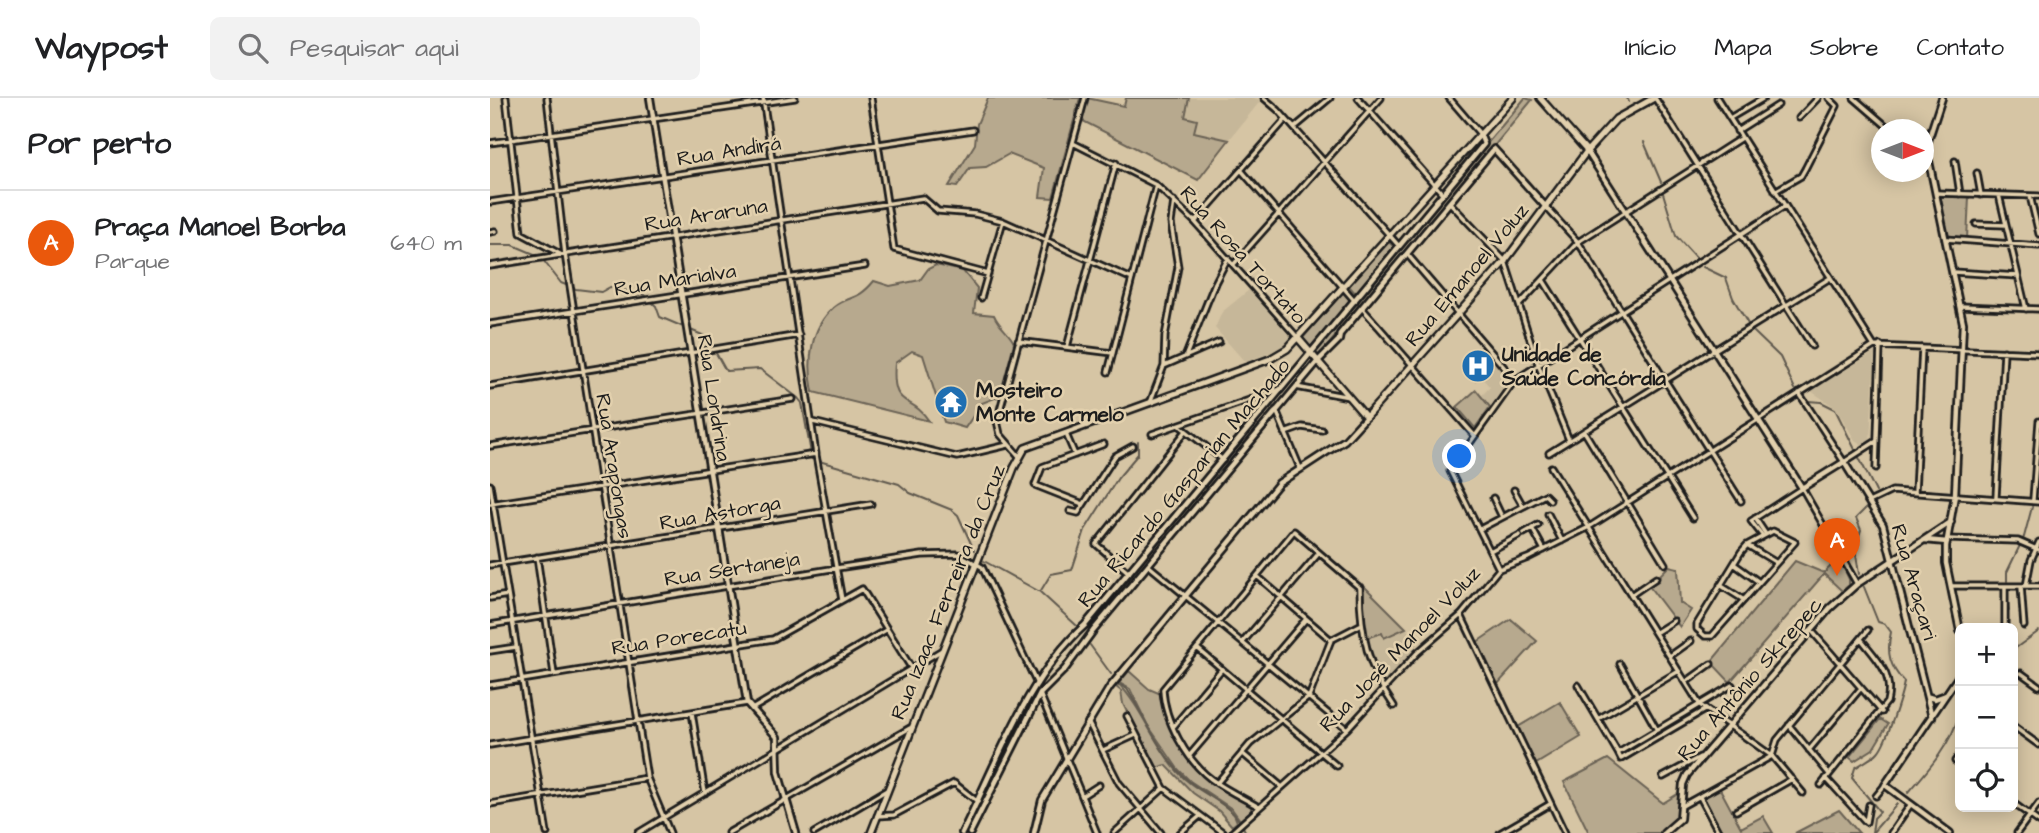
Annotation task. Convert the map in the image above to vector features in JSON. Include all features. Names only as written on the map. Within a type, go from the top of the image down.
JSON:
[{"type":"main road","name":"Rua Izaac Ferreira da Cruz","points":[[871,833],[1019,456],[1025,448],[1270,359],[1298,338],[1513,98]]},
{"type":"main road","points":[[1540,98],[1587,151]]},
{"type":"main road","name":"Rua Emanoel Voluz","points":[[1366,417],[1505,261],[1587,151],[1616,119],[1655,98]]},
{"type":"main road","name":"Rua Rosa Tortato","points":[[1298,338],[1366,417]]},
{"type":"street","points":[[506,98],[521,233],[562,254]]},
{"type":"street","name":"Rua Arapongas","points":[[547,98],[562,254],[575,312],[628,662],[648,778],[670,833]]},
{"type":"street","name":"Rua Londrina","points":[[650,98],[747,702]]},
{"type":"street","points":[[490,143],[654,120],[763,100],[795,98]]},
{"type":"street","points":[[871,98],[894,249],[988,274]]},
{"type":"street","points":[[1019,456],[1000,434],[997,421],[1085,98]]},
{"type":"street","points":[[1264,98],[1286,119],[1399,247]]},
{"type":"street","points":[[1294,128],[1330,98]]},
{"type":"street","points":[[1358,98],[1443,194]]},
{"type":"street","points":[[1234,264],[1381,98]]},
{"type":"street","points":[[1449,98],[1480,134]]},
{"type":"street","points":[[1655,98],[1812,346]]},
{"type":"street","points":[[1717,98],[1874,346]]},
{"type":"street","points":[[1730,118],[1764,98]]},
{"type":"street","points":[[1799,118],[1818,98]]},
{"type":"street","points":[[1775,191],[1801,176],[1837,106],[1829,98]]},
{"type":"street","points":[[1854,98],[1878,119]]},
{"type":"street","points":[[1934,121],[1942,98]]},
{"type":"street","points":[[763,100],[813,422],[813,455],[828,510],[842,600]]},
{"type":"street","points":[[1737,131],[1778,105]]},
{"type":"street","points":[[1195,222],[1286,119]]},
{"type":"street","name":"Rua Andirá","points":[[490,202],[973,130]]},
{"type":"street","name":"Rua Ricardo Gasparian Machado","points":[[962,833],[1037,684],[1053,659],[1163,533],[1312,354],[1314,345],[1355,301],[1422,220],[1486,141],[1480,134]]},
{"type":"street","points":[[1520,304],[1578,242],[1741,137]]},
{"type":"street","name":"Rua Rosa Tortato","points":[[1073,143],[1156,185],[1234,264],[1298,338]]},
{"type":"street","name":"Rua Ricardo Gasparian Machado","points":[[970,833],[1040,694],[1073,659],[1276,410],[1318,361],[1326,356],[1362,308],[1494,149],[1545,206]]},
{"type":"street","points":[[1587,151],[1759,419],[1857,584]]},
{"type":"street","points":[[1955,161],[1960,194]]},
{"type":"street","points":[[1067,347],[1116,163]]},
{"type":"street","points":[[1241,170],[1355,301]]},
{"type":"street","points":[[1977,173],[1981,195]]},
{"type":"street","points":[[1933,182],[1960,306],[1963,349],[1955,495],[1946,554],[1958,623]]},
{"type":"street","points":[[1108,372],[1156,185]]},
{"type":"street","points":[[1936,193],[2039,196]]},
{"type":"street","points":[[1998,195],[2025,309]]},
{"type":"street","points":[[2030,196],[2039,234]]},
{"type":"street","name":"Rua Araruna","points":[[490,266],[886,202],[927,200],[938,211],[975,214],[1003,221]]},
{"type":"street","points":[[1150,403],[1164,366],[1165,335],[1178,267],[1171,223],[1174,201]]},
{"type":"street","points":[[1450,202],[1505,261],[1538,364],[1569,440]]},
{"type":"street","points":[[1545,206],[1578,242],[1741,501]]},
{"type":"street","name":"Rua José Manoel Voluz","points":[[1231,833],[1347,729],[1384,692],[1416,653],[1461,615],[1499,569],[1450,471],[1515,380],[1785,206]]},
{"type":"street","points":[[2033,210],[2039,215]]},
{"type":"street","points":[[1422,220],[1428,229]]},
{"type":"street","points":[[981,298],[1003,221],[1132,279]]},
{"type":"street","points":[[1976,224],[2006,225]]},
{"type":"street","points":[[1945,239],[2039,246]]},
{"type":"street","points":[[1407,254],[1515,380]]},
{"type":"street","points":[[1186,355],[1228,258]]},
{"type":"street","points":[[1389,260],[1390,265],[1396,267]]},
{"type":"street","name":"Rua Marialva","points":[[490,324],[865,266]]},
{"type":"street","points":[[1953,272],[2018,276]]},
{"type":"street","points":[[1549,453],[1830,278]]},
{"type":"street","points":[[1543,279],[1693,518]]},
{"type":"street","points":[[1960,306],[2039,309]]},
{"type":"street","points":[[1362,308],[1474,436]]},
{"type":"street","points":[[490,386],[799,335]]},
{"type":"street","points":[[1018,341],[1113,353]]},
{"type":"street","points":[[1164,366],[1219,342]]},
{"type":"street","points":[[1876,468],[1881,345]]},
{"type":"street","points":[[1499,569],[1589,527],[1874,346],[2039,353]]},
{"type":"street","points":[[1914,492],[1922,346]]},
{"type":"street","points":[[1996,497],[2004,351]]},
{"type":"street","points":[[1301,367],[1307,374]]},
{"type":"street","points":[[1296,387],[1349,397]]},
{"type":"street","points":[[1152,434],[1283,388]]},
{"type":"street","name":"Rua Araçari","points":[[1799,393],[1883,525],[1932,717]]},
{"type":"street","points":[[490,446],[793,399]]},
{"type":"street","points":[[1276,410],[1300,468]]},
{"type":"street","name":"Rua Emanoel Voluz","points":[[1034,833],[1042,800],[1110,687],[1279,483],[1345,440],[1366,417]]},
{"type":"street","points":[[2033,499],[2039,421]]},
{"type":"street","points":[[813,422],[957,457],[1009,445],[1025,448]]},
{"type":"street","points":[[1255,422],[1262,428]]},
{"type":"street","points":[[1179,425],[1223,460]]},
{"type":"street","points":[[1285,433],[1302,427],[1322,430]]},
{"type":"street","points":[[1129,573],[1096,544],[1186,431]]},
{"type":"street","points":[[1584,431],[1665,564]]},
{"type":"street","points":[[1066,432],[1075,455]]},
{"type":"street","points":[[1763,534],[1753,519],[1875,442]]},
{"type":"street","points":[[1083,504],[1035,485],[1042,467],[1104,444]]},
{"type":"street","points":[[1070,511],[1078,513],[1115,456],[1133,446]]},
{"type":"street","points":[[492,504],[813,455]]},
{"type":"street","points":[[1551,467],[1700,705],[1772,756],[1803,793]]},
{"type":"street","points":[[490,485],[547,833]]},
{"type":"street","points":[[1514,490],[1523,507]]},
{"type":"street","points":[[1869,502],[1886,492],[2033,499],[2039,502]]},
{"type":"street","points":[[1479,530],[1545,495],[1550,500]]},
{"type":"street","points":[[1493,498],[1503,517]]},
{"type":"street","name":"Rua Astorga","points":[[490,565],[871,504]]},
{"type":"street","points":[[1548,514],[1562,541]]},
{"type":"street","name":"Rua Antônio Skrepec","points":[[1664,833],[1678,822],[1684,780],[1811,630],[1857,584],[1951,522]]},
{"type":"street","points":[[1490,551],[1538,525]]},
{"type":"street","points":[[1532,528],[1544,550]]},
{"type":"street","points":[[1259,807],[1217,783],[1190,755],[1173,727],[1163,689],[1294,531],[1360,588],[1360,625],[1371,667],[1394,706]]},
{"type":"street","points":[[1775,531],[1795,542],[1712,636],[1706,636],[1697,629],[1697,624],[1747,545],[1763,534],[1775,531]]},
{"type":"street","points":[[1163,533],[1169,536],[1168,540]]},
{"type":"street","points":[[1924,540],[1935,543],[1947,540],[2018,541],[2037,550]]},
{"type":"street","points":[[2024,626],[2024,586],[2039,542]]},
{"type":"street","points":[[1935,543],[1946,554]]},
{"type":"street","points":[[1747,545],[1776,563]]},
{"type":"street","points":[[1243,642],[1319,553]]},
{"type":"street","name":"Rua Sertaneja","points":[[490,625],[934,554],[958,554],[978,562]]},
{"type":"street","points":[[537,557],[554,674]]},
{"type":"street","points":[[978,562],[1037,684]]},
{"type":"street","points":[[1148,565],[1347,729]]},
{"type":"street","points":[[1734,565],[1759,582]]},
{"type":"street","points":[[1257,576],[1331,640]]},
{"type":"street","points":[[1632,595],[1656,578]]},
{"type":"street","points":[[1720,586],[1744,600]]},
{"type":"street","points":[[1951,586],[2039,586]]},
{"type":"street","points":[[2005,586],[2005,623]]},
{"type":"street","name":"Rua Porecatu","points":[[490,685],[773,639],[862,589],[886,630]]},
{"type":"street","points":[[490,598],[508,596]]},
{"type":"street","points":[[1101,606],[1108,613]]},
{"type":"street","points":[[1461,615],[1565,833]]},
{"type":"street","points":[[1190,755],[1306,619]]},
{"type":"street","points":[[1655,633],[1674,621]]},
{"type":"street","points":[[1217,783],[1241,753],[1308,697],[1331,640],[1360,625]]},
{"type":"street","points":[[752,709],[886,630],[912,669]]},
{"type":"street","points":[[1811,630],[1882,712]]},
{"type":"street","points":[[1682,806],[1772,756],[1777,740],[1868,630]]},
{"type":"street","points":[[1821,785],[1882,712],[1889,693],[1889,679],[1883,667],[1860,639]]},
{"type":"street","points":[[1670,656],[1691,641]]},
{"type":"street","points":[[490,651],[516,647]]},
{"type":"street","points":[[1197,648],[1337,766]]},
{"type":"street","points":[[638,833],[944,649]]},
{"type":"street","points":[[925,661],[937,667]]},
{"type":"street","points":[[1620,664],[1657,730]]},
{"type":"street","points":[[1686,682],[1711,664]]},
{"type":"street","points":[[1173,727],[1222,669]]},
{"type":"street","points":[[1598,719],[1679,671]]},
{"type":"street","points":[[2021,673],[2039,686]]},
{"type":"street","points":[[1876,796],[1955,682]]},
{"type":"street","points":[[1578,685],[1621,759],[1706,709]]},
{"type":"street","points":[[1618,753],[1732,685]]},
{"type":"street","points":[[1809,750],[1861,688]]},
{"type":"street","points":[[1040,694],[1097,833]]},
{"type":"street","points":[[1928,696],[1935,699],[1947,695]]},
{"type":"street","points":[[490,745],[747,702],[777,737],[777,765],[796,833]]},
{"type":"street","points":[[692,712],[705,793]]},
{"type":"street","points":[[1127,716],[1164,788],[1224,833]]},
{"type":"street","points":[[1674,720],[1677,726]]},
{"type":"street","points":[[1088,722],[1119,783],[1161,833]]},
{"type":"street","points":[[1789,725],[1866,822],[1869,804]]},
{"type":"street","points":[[728,833],[912,727]]},
{"type":"street","points":[[2018,730],[2039,745]]},
{"type":"street","points":[[1103,751],[1136,735]]},
{"type":"street","points":[[1241,753],[1282,786]]},
{"type":"street","points":[[1663,777],[1702,756]]},
{"type":"street","points":[[490,804],[648,778]]},
{"type":"street","points":[[1736,811],[1792,779]]},
{"type":"street","points":[[877,816],[894,815],[954,783],[978,802]]},
{"type":"street","points":[[1082,796],[1099,785]]},
{"type":"street","points":[[1885,785],[1950,833]]},
{"type":"street","points":[[1117,832],[1164,788]]},
{"type":"street","points":[[814,833],[888,790]]},
{"type":"street","points":[[1700,797],[1720,833]]},
{"type":"street","points":[[873,799],[882,804]]},
{"type":"street","points":[[1500,833],[1550,803]]},
{"type":"street","points":[[2017,833],[2039,803]]},
{"type":"street","points":[[1891,833],[1911,804]]},
{"type":"street","points":[[2018,807],[2039,822]]},
{"type":"street","points":[[1180,833],[1200,816]]},
{"type":"shaded area","points":[[988,98],[1080,98],[1053,198],[1040,197],[1044,168],[1009,154],[986,167],[970,168],[957,187],[949,186],[975,144],[977,124]]},
{"type":"shaded area","points":[[1087,98],[1124,106],[1126,98],[1189,98],[1185,117],[1197,120],[1194,132],[1229,140],[1198,180],[1081,120]]},
{"type":"shaded area","points":[[1189,98],[1261,100],[1229,140],[1194,132],[1184,117]]},
{"type":"shaded area","points":[[1525,98],[1532,100],[1430,224],[1426,217]]},
{"type":"shaded area","points":[[1940,197],[1969,197],[1967,239],[1947,238]]},
{"type":"shaded area","points":[[1389,242],[1394,247],[1356,294],[1349,286]]},
{"type":"shaded area","points":[[936,265],[963,271],[977,288],[974,313],[994,315],[1014,343],[1000,396],[982,403],[965,428],[944,422],[923,355],[912,351],[895,363],[896,388],[904,400],[922,412],[929,421],[813,392],[810,369],[812,346],[826,315],[839,303],[863,292],[874,281],[890,286],[920,280],[928,269]]},
{"type":"shaded area","points":[[1387,265],[1392,270],[1306,371],[1304,366]]},
{"type":"shaded area","points":[[1249,290],[1291,338],[1280,349],[1245,362],[1215,328],[1222,312]]},
{"type":"shaded area","points":[[1344,291],[1353,301],[1310,348],[1302,339]]},
{"type":"shaded area","points":[[1483,349],[1509,379],[1490,407],[1481,396],[1490,387],[1481,377],[1475,382],[1466,371]]},
{"type":"shaded area","points":[[1875,352],[1870,441],[1864,446],[1855,440],[1836,408],[1811,391]]},
{"type":"shaded area","points":[[1476,390],[1490,407],[1475,428],[1457,407]]},
{"type":"shaded area","points":[[1257,425],[1259,429],[1171,534],[1168,533],[1168,530]]},
{"type":"shaded area","points":[[1839,558],[1849,585],[1842,591],[1824,574],[1730,682],[1711,662],[1795,561],[1824,573]]},
{"type":"shaded area","points":[[1669,566],[1678,568],[1680,603],[1691,610],[1680,627],[1649,586]]},
{"type":"shaded area","points":[[1363,585],[1406,628],[1384,638],[1382,633],[1366,638]]},
{"type":"shaded area","points":[[1511,619],[1537,641],[1497,685],[1477,642]]},
{"type":"shaded area","points":[[1406,628],[1417,644],[1388,683],[1377,670],[1366,638],[1382,632],[1385,638]]},
{"type":"shaded area","points":[[1129,671],[1149,689],[1161,694],[1174,731],[1193,760],[1219,783],[1251,805],[1251,811],[1240,820],[1232,809],[1190,781],[1178,769],[1147,724],[1130,689],[1119,683]]},
{"type":"shaded area","points":[[1119,684],[1135,704],[1178,772],[1227,808],[1234,814],[1237,822],[1232,826],[1219,811],[1193,793],[1166,765],[1155,768],[1123,704],[1121,691],[1116,687]]},
{"type":"shaded area","points":[[1560,702],[1581,737],[1536,764],[1518,727]]},
{"type":"shaded area","points":[[1880,719],[1888,724],[1873,749],[1854,761],[1849,757]]},
{"type":"shaded area","points":[[1608,759],[1663,803],[1681,792],[1678,821],[1660,833],[1589,833],[1564,782]]},
{"type":"shaded area","points":[[1719,787],[1741,828],[1763,816],[1773,833],[1722,833],[1702,797]]},
{"type":"shaded area","points":[[1839,810],[1859,833],[1795,833]]},
{"type":"waterway","points":[[1627,98],[1629,102]]},
{"type":"waterway","points":[[1644,142],[1661,182]]},
{"type":"waterway","points":[[1663,193],[1676,236],[1696,258]]},
{"type":"waterway","points":[[490,245],[513,245],[539,256]]},
{"type":"waterway","points":[[543,260],[561,283],[576,289],[601,292],[610,287],[644,295],[656,306],[660,317],[707,337],[726,371],[760,369],[802,403],[812,459],[899,484],[910,493],[952,510],[958,515],[974,550]]},
{"type":"waterway","points":[[1703,267],[1726,278],[1733,298],[1748,324]]},
{"type":"waterway","points":[[1754,332],[1780,357],[1795,389]]},
{"type":"waterway","points":[[1808,401],[1821,402],[1835,409],[1876,492]]},
{"type":"waterway","points":[[1040,592],[1051,574],[1072,570],[1085,530],[1118,478],[1138,454],[1138,442]]},
{"type":"waterway","points":[[1859,574],[1855,548],[1861,530],[1856,518],[1867,507]]},
{"type":"waterway","points":[[2007,581],[2007,572],[2024,537],[2032,507]]},
{"type":"waterway","points":[[984,561],[1040,592],[1076,625]]},
{"type":"waterway","points":[[1864,587],[1878,622],[1885,624],[1891,632],[1890,659],[1904,682],[1882,747],[1855,768],[1852,778],[1880,812],[1874,818],[1872,833]]},
{"type":"waterway","points":[[2007,591],[2009,611]]},
{"type":"waterway","points":[[2018,646],[2039,631]]},
{"type":"waterway","points":[[1090,645],[1111,674]]},
{"type":"waterway","points":[[1121,685],[1127,689],[1157,742],[1179,772],[1233,813],[1246,833]]},
{"type":"waterway","points":[[1908,793],[1946,745],[1955,726]]},
{"type":"waterway","points":[[1873,832],[1897,804]]},
{"type":"place","name":"Unidade de Saúde Concórdia","points":[[1478,366]]},
{"type":"place","name":"Mosteiro Monte Carmelo","points":[[951,402]]},
{"type":"place","name":"Praça Manoel Borba","points":[[1837,576]]}]
